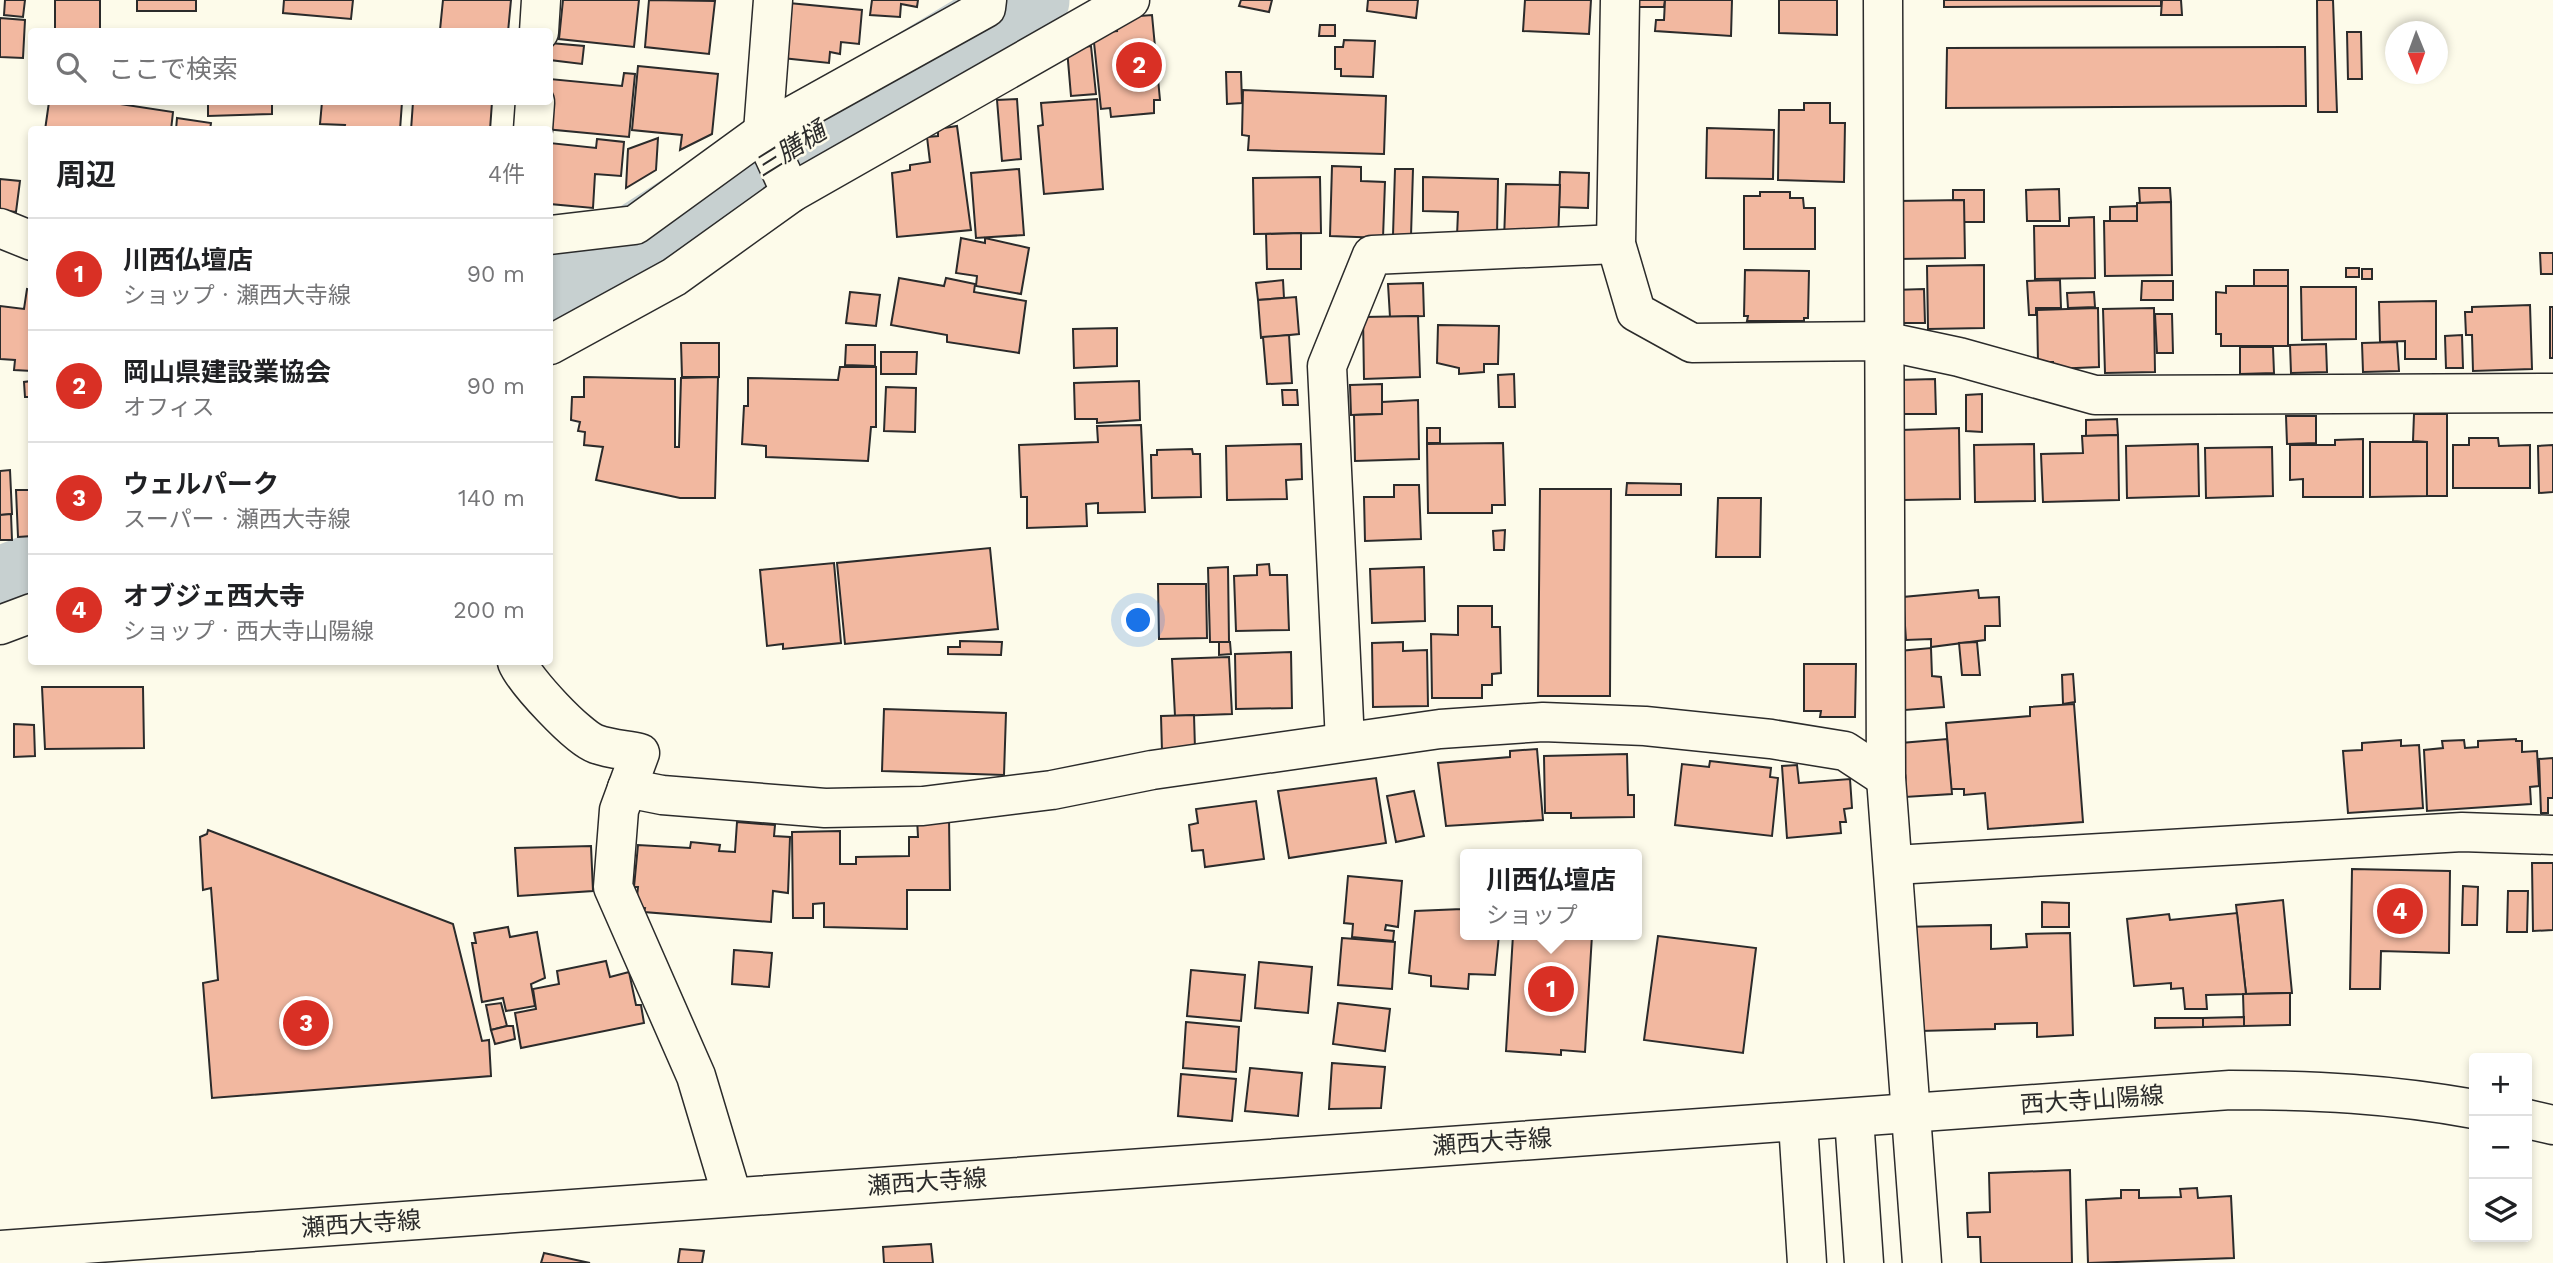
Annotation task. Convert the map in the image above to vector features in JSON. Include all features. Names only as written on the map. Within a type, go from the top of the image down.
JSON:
[{"type":"street","points":[[539,28],[541,0]]},
{"type":"street","points":[[773,0],[776,163]]},
{"type":"street","points":[[553,343],[674,277],[776,163],[986,8],[987,0]]},
{"type":"street","points":[[553,235],[635,225],[1130,0]]},
{"type":"street","points":[[1620,0],[1616,244],[1636,312],[1692,343],[1884,341],[1959,357],[2095,395],[2553,393]]},
{"type":"street","points":[[1883,0],[1885,778],[1894,865],[1922,1263]]},
{"type":"street","points":[[533,126],[535,105]]},
{"type":"street","points":[[0,228],[28,239]]},
{"type":"street","points":[[1345,742],[1327,366],[1372,255],[1616,244]]},
{"type":"street","points":[[0,625],[28,614]]},
{"type":"street","points":[[518,665],[521,672],[563,717],[594,743],[640,753],[619,810],[613,887],[696,1076],[732,1196]]},
{"type":"street","points":[[627,788],[662,795],[825,808],[923,806],[1052,790],[1152,770],[1440,729],[1543,722],[1645,726],[1771,738],[1845,751],[1885,778]]},
{"type":"street","points":[[1894,865],[2462,832],[2553,835]]},
{"type":"street","name":"西大寺山陽線","points":[[1854,1118],[2230,1090],[2329,1090],[2424,1100],[2469,1108]]},
{"type":"street","points":[[1854,1118],[1864,1263]]},
{"type":"street","name":"瀬西大寺線","points":[[0,1251],[1395,1148],[1854,1118]]},
{"type":"street","points":[[2532,1120],[2553,1125]]},
{"type":"street","points":[[1798,1123],[1807,1263]]},
{"type":"building","points":[[5,0],[25,0],[23,17],[4,15]]},
{"type":"building","points":[[55,0],[100,0],[100,28],[55,28]]},
{"type":"building","points":[[137,0],[196,0],[196,11],[137,11]]},
{"type":"building","points":[[284,0],[353,0],[351,19],[283,13]]},
{"type":"building","points":[[443,0],[511,0],[508,28],[440,28]]},
{"type":"building","points":[[563,0],[639,0],[634,47],[559,39]]},
{"type":"building","points":[[649,0],[715,1],[709,54],[645,47]]},
{"type":"building","points":[[872,0],[918,0],[917,7],[901,4],[900,17],[870,15]]},
{"type":"building","points":[[1241,0],[1272,0],[1269,12],[1239,6]]},
{"type":"building","points":[[1368,0],[1418,0],[1416,18],[1367,11]]},
{"type":"building","points":[[1525,0],[1591,0],[1589,34],[1523,31]]},
{"type":"building","points":[[1638,0],[1665,0],[1664,7],[1638,7]]},
{"type":"building","points":[[1665,0],[1732,0],[1731,36],[1655,31],[1656,20],[1664,20]]},
{"type":"building","points":[[1779,0],[1837,0],[1837,35],[1779,33]]},
{"type":"building","points":[[1944,0],[2161,0],[2161,6],[1944,7]]},
{"type":"building","points":[[2162,0],[2181,0],[2182,15],[2161,15]]},
{"type":"building","points":[[2317,0],[2333,0],[2337,112],[2318,112]]},
{"type":"building","points":[[778,2],[862,10],[859,44],[841,42],[840,54],[830,52],[829,63],[773,57]]},
{"type":"building","points":[[1152,15],[1160,100],[1154,100],[1154,113],[1111,117],[1110,108],[1101,109],[1093,33],[1117,31],[1115,18]]},
{"type":"building","points":[[0,18],[25,20],[23,58],[0,57]]},
{"type":"building","points":[[1320,25],[1335,25],[1335,36],[1319,36]]},
{"type":"building","points":[[2347,32],[2361,32],[2362,79],[2348,79]]},
{"type":"building","points":[[1344,40],[1375,41],[1373,77],[1341,76],[1341,69],[1335,69],[1335,47],[1343,47]]},
{"type":"building","points":[[553,43],[584,46],[582,64],[553,60]]},
{"type":"building","points":[[1091,46],[1096,94],[1071,96],[1067,49]]},
{"type":"building","points":[[2305,47],[2306,106],[1946,108],[1947,48]]},
{"type":"building","points":[[638,66],[718,74],[712,134],[680,150],[682,135],[632,130]]},
{"type":"building","points":[[1226,72],[1241,72],[1242,103],[1227,104]]},
{"type":"building","points":[[624,73],[635,74],[629,137],[553,130],[553,126],[545,126],[547,105],[553,105],[553,79],[622,86]]},
{"type":"building","points":[[1243,90],[1386,96],[1384,154],[1248,150],[1249,136],[1242,135]]},
{"type":"building","points":[[1017,99],[1021,159],[1002,161],[997,100]]},
{"type":"building","points":[[1097,99],[1103,189],[1044,194],[1038,126],[1043,125],[1041,103]]},
{"type":"building","points":[[1804,103],[1830,103],[1830,123],[1845,123],[1844,182],[1778,180],[1779,110],[1804,110]]},
{"type":"building","points":[[49,105],[127,105],[173,112],[171,126],[46,126]]},
{"type":"building","points":[[208,105],[272,105],[272,114],[208,116]]},
{"type":"building","points":[[322,105],[402,105],[400,126],[320,124]]},
{"type":"building","points":[[413,105],[492,105],[490,126],[411,126]]},
{"type":"building","points":[[177,118],[211,123],[211,126],[176,126]]},
{"type":"building","points":[[957,126],[971,230],[897,237],[892,173],[910,170],[910,165],[930,162],[927,137],[938,136],[938,129]]},
{"type":"building","points":[[1707,128],[1774,130],[1773,179],[1706,178]]},
{"type":"building","points":[[658,138],[656,170],[626,188],[628,149]]},
{"type":"building","points":[[597,139],[624,142],[621,176],[595,174],[593,208],[553,204],[553,143],[596,148]]},
{"type":"building","points":[[1332,166],[1361,167],[1361,181],[1385,182],[1383,238],[1330,236]]},
{"type":"building","points":[[1019,169],[1024,235],[976,238],[971,173]]},
{"type":"building","points":[[1395,169],[1413,169],[1411,236],[1393,235]]},
{"type":"building","points":[[1560,172],[1589,173],[1588,208],[1559,207]]},
{"type":"building","points":[[1320,177],[1321,233],[1254,234],[1253,178]]},
{"type":"building","points":[[1423,177],[1498,179],[1497,237],[1457,236],[1458,212],[1423,211]]},
{"type":"building","points":[[0,179],[20,181],[16,212],[0,210]]},
{"type":"building","points":[[1506,184],[1560,185],[1558,242],[1504,240]]},
{"type":"building","points":[[2139,188],[2170,188],[2171,202],[2140,203]]},
{"type":"building","points":[[2059,189],[2060,221],[2027,221],[2026,190]]},
{"type":"building","points":[[1953,190],[1984,190],[1984,222],[1964,222],[1964,200],[1953,200]]},
{"type":"building","points":[[1760,192],[1790,192],[1790,198],[1803,198],[1804,208],[1815,208],[1815,249],[1744,249],[1744,196],[1760,196]]},
{"type":"building","points":[[1964,200],[1965,258],[1896,259],[1896,201]]},
{"type":"building","points":[[2171,202],[2172,275],[2105,276],[2104,221],[2137,221],[2137,203]]},
{"type":"building","points":[[2137,206],[2137,221],[2110,221],[2110,207]]},
{"type":"building","points":[[2094,217],[2095,278],[2035,279],[2034,226],[2069,226],[2069,218]]},
{"type":"building","points":[[1301,233],[1301,269],[1267,269],[1266,234]]},
{"type":"building","points":[[961,238],[985,243],[985,238],[1029,248],[1021,294],[976,286],[977,276],[956,273]]},
{"type":"building","points":[[2540,253],[2553,253],[2553,274],[2541,274]]},
{"type":"building","points":[[1984,265],[1984,328],[1928,329],[1927,266]]},
{"type":"building","points":[[2346,268],[2359,268],[2359,277],[2346,277]]},
{"type":"building","points":[[2362,269],[2372,269],[2372,279],[2362,279]]},
{"type":"building","points":[[1745,270],[1809,271],[1808,318],[1804,318],[1804,321],[1747,321],[1748,316],[1744,316]]},
{"type":"building","points":[[2254,270],[2288,270],[2288,286],[2254,286]]},
{"type":"building","points":[[899,278],[944,286],[946,278],[975,284],[974,292],[1026,301],[1019,353],[947,342],[947,335],[891,325]]},
{"type":"building","points":[[1283,280],[1284,298],[1258,300],[1256,283]]},
{"type":"building","points":[[2060,280],[2061,308],[2036,308],[2036,315],[2029,315],[2027,281]]},
{"type":"building","points":[[2142,281],[2173,281],[2173,300],[2141,300]]},
{"type":"building","points":[[1423,283],[1424,316],[1390,317],[1388,284]]},
{"type":"building","points":[[2226,286],[2288,286],[2288,346],[2221,346],[2221,334],[2216,334],[2216,292],[2226,293]]},
{"type":"building","points":[[2301,287],[2356,287],[2356,339],[2302,340]]},
{"type":"building","points":[[27,289],[28,371],[14,370],[15,360],[0,359],[0,306],[24,309]]},
{"type":"building","points":[[1924,289],[1925,323],[1894,323],[1894,290]]},
{"type":"building","points":[[850,292],[880,295],[876,326],[846,323]]},
{"type":"building","points":[[2094,292],[2095,307],[2068,308],[2067,293]]},
{"type":"building","points":[[1296,297],[1299,334],[1261,338],[1258,300]]},
{"type":"building","points":[[2436,301],[2436,359],[2405,359],[2405,341],[2380,342],[2379,302]]},
{"type":"building","points":[[2530,305],[2532,369],[2473,371],[2472,335],[2466,335],[2465,312],[2472,312],[2472,307]]},
{"type":"building","points":[[2550,307],[2553,307],[2553,358],[2550,358]]},
{"type":"building","points":[[2098,308],[2099,367],[2053,369],[2053,362],[2038,362],[2037,310]]},
{"type":"building","points":[[2154,308],[2155,372],[2105,373],[2103,309]]},
{"type":"building","points":[[2155,314],[2172,314],[2173,353],[2157,353]]},
{"type":"building","points":[[1418,316],[1420,377],[1364,379],[1363,317]]},
{"type":"building","points":[[1438,325],[1499,326],[1498,364],[1484,364],[1484,372],[1459,374],[1459,368],[1437,363]]},
{"type":"building","points":[[1117,328],[1117,366],[1074,368],[1073,329]]},
{"type":"building","points":[[1289,335],[1292,383],[1267,384],[1263,337]]},
{"type":"building","points":[[2462,335],[2463,368],[2446,368],[2445,336]]},
{"type":"building","points":[[2397,342],[2399,371],[2363,372],[2362,343]]},
{"type":"building","points":[[681,343],[719,343],[719,377],[682,377]]},
{"type":"building","points":[[2326,344],[2327,372],[2291,373],[2290,345]]},
{"type":"building","points":[[846,345],[875,345],[875,366],[845,365]]},
{"type":"building","points":[[2240,347],[2273,347],[2274,373],[2240,374]]},
{"type":"building","points":[[881,352],[917,352],[916,374],[881,374]]},
{"type":"building","points":[[840,367],[876,367],[876,427],[871,427],[868,461],[766,457],[766,446],[742,444],[744,406],[748,406],[748,378],[838,380]]},
{"type":"building","points":[[1514,374],[1515,407],[1499,407],[1498,375]]},
{"type":"building","points":[[584,377],[675,379],[675,447],[679,447],[681,378],[718,377],[715,498],[680,498],[596,480],[603,447],[584,445],[585,432],[578,431],[580,422],[571,420],[572,397],[584,397]]},
{"type":"building","points":[[1935,379],[1936,414],[1898,414],[1898,380]]},
{"type":"building","points":[[1139,381],[1140,420],[1097,423],[1097,419],[1075,419],[1074,383]]},
{"type":"building","points":[[24,382],[28,382],[28,397],[25,397]]},
{"type":"building","points":[[1382,384],[1382,414],[1351,415],[1350,385]]},
{"type":"building","points":[[886,387],[916,388],[915,432],[884,431]]},
{"type":"building","points":[[1282,390],[1297,390],[1298,405],[1283,405]]},
{"type":"building","points":[[1982,394],[1982,432],[1966,431],[1966,395]]},
{"type":"building","points":[[1418,400],[1419,459],[1355,461],[1354,415],[1382,414],[1382,402]]},
{"type":"building","points":[[2414,414],[2447,414],[2447,496],[2427,496],[2427,442],[2413,441]]},
{"type":"building","points":[[2286,416],[2316,416],[2316,443],[2287,444]]},
{"type":"building","points":[[2117,419],[2118,435],[2086,436],[2086,420]]},
{"type":"building","points":[[1141,425],[1145,512],[1098,513],[1098,503],[1086,504],[1087,526],[1027,528],[1027,497],[1021,497],[1019,445],[1098,442],[1097,426]]},
{"type":"building","points":[[1427,428],[1440,428],[1440,443],[1427,443]]},
{"type":"building","points":[[1959,428],[1960,499],[1903,500],[1901,430]]},
{"type":"building","points":[[2118,435],[2119,500],[2043,502],[2041,454],[2083,453],[2082,436]]},
{"type":"building","points":[[2469,438],[2498,438],[2499,446],[2530,445],[2530,488],[2453,488],[2453,445],[2469,445]]},
{"type":"building","points":[[2363,439],[2363,497],[2303,497],[2303,479],[2290,480],[2290,445],[2335,445],[2335,440]]},
{"type":"building","points":[[2370,442],[2427,442],[2427,496],[2370,497]]},
{"type":"building","points":[[1503,443],[1505,505],[1492,505],[1492,513],[1428,513],[1427,444]]},
{"type":"building","points":[[1301,444],[1302,479],[1286,480],[1287,499],[1227,500],[1226,446]]},
{"type":"building","points":[[2034,444],[2035,501],[1975,502],[1974,445]]},
{"type":"building","points":[[2198,444],[2199,496],[2127,498],[2126,446]]},
{"type":"building","points":[[2553,445],[2553,492],[2539,493],[2538,446]]},
{"type":"building","points":[[2272,447],[2273,496],[2206,498],[2205,448]]},
{"type":"building","points":[[1192,449],[1193,454],[1200,454],[1201,497],[1152,498],[1151,455],[1157,455],[1157,450]]},
{"type":"building","points":[[10,470],[12,514],[0,515],[0,471]]},
{"type":"building","points":[[1627,483],[1681,484],[1681,495],[1626,495]]},
{"type":"building","points":[[1394,485],[1419,485],[1421,539],[1365,541],[1364,497],[1394,497]]},
{"type":"building","points":[[1540,489],[1611,489],[1610,696],[1538,696]]},
{"type":"building","points":[[16,490],[28,490],[28,536],[18,537]]},
{"type":"building","points":[[1718,498],[1761,498],[1760,557],[1716,557]]},
{"type":"building","points":[[11,514],[12,540],[0,540],[0,515]]},
{"type":"building","points":[[1505,530],[1504,550],[1494,550],[1493,531]]},
{"type":"building","points":[[990,548],[998,629],[845,644],[837,563]]},
{"type":"building","points":[[834,563],[841,643],[783,649],[783,644],[767,646],[760,570]]},
{"type":"building","points":[[1269,564],[1270,575],[1287,575],[1289,630],[1236,631],[1234,576],[1257,575],[1257,565]]},
{"type":"building","points":[[1228,567],[1229,642],[1210,642],[1208,568]]},
{"type":"building","points":[[1424,567],[1425,621],[1372,623],[1370,569]]},
{"type":"building","points":[[1158,584],[1206,584],[1207,638],[1159,639]]},
{"type":"building","points":[[1978,590],[1979,598],[1999,597],[2000,626],[1985,626],[1985,640],[1931,647],[1931,639],[1906,640],[1903,597]]},
{"type":"building","points":[[1458,606],[1492,606],[1492,627],[1500,627],[1501,673],[1492,674],[1492,685],[1482,685],[1482,698],[1432,698],[1431,634],[1458,635]]},
{"type":"building","points":[[960,641],[1002,642],[1001,655],[948,654],[948,647],[960,647]]},
{"type":"building","points":[[1219,642],[1230,642],[1231,654],[1219,655]]},
{"type":"building","points":[[1403,642],[1403,651],[1427,650],[1428,706],[1373,707],[1372,643]]},
{"type":"building","points":[[1977,642],[1980,675],[1962,675],[1959,643]]},
{"type":"building","points":[[1931,648],[1932,676],[1941,677],[1944,707],[1905,710],[1899,651]]},
{"type":"building","points":[[1291,652],[1292,708],[1236,709],[1235,654]]},
{"type":"building","points":[[1229,657],[1232,714],[1175,716],[1172,659]]},
{"type":"building","points":[[1804,664],[1856,664],[1855,717],[1820,717],[1821,711],[1804,711]]},
{"type":"building","points":[[2073,674],[2075,702],[2063,704],[2062,675]]},
{"type":"building","points":[[42,687],[143,687],[144,748],[45,749]]},
{"type":"building","points":[[2074,704],[2083,822],[1988,829],[1985,793],[1964,795],[1964,789],[1951,789],[1946,723],[2030,716],[2030,707]]},
{"type":"building","points":[[884,709],[1006,713],[1004,775],[882,771]]},
{"type":"building","points":[[1194,715],[1195,749],[1162,751],[1161,716]]},
{"type":"building","points":[[14,724],[34,725],[35,756],[14,757]]},
{"type":"building","points":[[1947,739],[1952,794],[1905,797],[1901,743]]},
{"type":"building","points":[[2401,740],[2401,746],[2419,745],[2423,808],[2348,813],[2343,751],[2362,750],[2362,743]]},
{"type":"building","points":[[2464,740],[2465,748],[2478,747],[2478,741],[2522,741],[2522,752],[2537,751],[2539,786],[2530,787],[2531,804],[2427,811],[2424,750],[2443,748],[2442,741]]},
{"type":"building","points":[[1537,749],[1543,820],[1446,826],[1438,763],[1510,757],[1510,751]]},
{"type":"building","points":[[1627,754],[1628,795],[1634,795],[1634,817],[1571,818],[1571,813],[1545,813],[1544,756]]},
{"type":"building","points":[[2553,758],[2553,798],[2548,798],[2548,813],[2541,813],[2539,759]]},
{"type":"building","points":[[1710,761],[1771,768],[1770,777],[1778,778],[1772,836],[1675,825],[1682,764],[1709,767]]},
{"type":"building","points":[[1797,765],[1799,783],[1850,779],[1852,808],[1844,809],[1846,822],[1840,822],[1841,833],[1787,838],[1782,766]]},
{"type":"building","points":[[1376,778],[1386,843],[1289,858],[1278,791]]},
{"type":"building","points":[[1414,791],[1424,836],[1396,842],[1387,796]]},
{"type":"building","points":[[1256,801],[1264,859],[1205,867],[1203,850],[1192,851],[1189,825],[1198,823],[1196,809]]},
{"type":"building","points":[[949,817],[950,890],[907,890],[907,929],[824,927],[824,903],[813,904],[813,918],[793,918],[792,832],[840,831],[840,864],[856,864],[856,857],[909,856],[909,837],[918,837],[917,818]]},
{"type":"building","points":[[737,822],[775,825],[774,836],[790,837],[788,893],[773,891],[771,922],[644,912],[645,908],[636,907],[638,887],[634,887],[638,845],[690,848],[691,842],[720,845],[719,851],[735,852]]},
{"type":"building","points":[[208,830],[453,924],[482,1041],[489,1040],[491,1076],[212,1098],[203,983],[218,980],[211,888],[203,890],[200,837],[207,834]]},
{"type":"building","points":[[591,846],[593,891],[518,896],[515,848]]},
{"type":"building","points":[[2532,863],[2553,863],[2553,930],[2533,931]]},
{"type":"building","points":[[2352,869],[2450,871],[2449,953],[2381,951],[2380,989],[2350,989]]},
{"type":"building","points":[[1348,876],[1402,881],[1398,927],[1386,925],[1385,930],[1394,931],[1393,941],[1352,937],[1353,924],[1344,923]]},
{"type":"building","points":[[2463,886],[2478,887],[2477,925],[2462,925]]},
{"type":"building","points":[[2508,891],[2528,891],[2527,932],[2507,932]]},
{"type":"building","points":[[2283,900],[2292,993],[2246,994],[2236,905]]},
{"type":"building","points":[[2042,902],[2069,903],[2069,927],[2042,927]]},
{"type":"building","points":[[1460,909],[1460,940],[1498,940],[1495,975],[1469,974],[1468,989],[1431,986],[1431,976],[1409,973],[1415,911]]},
{"type":"building","points":[[2237,913],[2246,994],[2206,995],[2207,1009],[2185,1009],[2183,988],[2171,989],[2171,983],[2134,986],[2127,919],[2169,914],[2170,920]]},
{"type":"building","points":[[1991,925],[1991,949],[2027,947],[2026,934],[2070,933],[2073,1035],[2037,1037],[2037,1023],[1995,1024],[1995,1029],[1920,1031],[1902,927]]},
{"type":"building","points":[[508,927],[510,937],[537,932],[545,978],[531,984],[535,1006],[506,1011],[503,998],[482,1002],[472,943],[476,943],[474,933]]},
{"type":"building","points":[[1658,936],[1756,948],[1743,1053],[1644,1040]]},
{"type":"building","points":[[1342,938],[1395,942],[1392,989],[1338,985]]},
{"type":"building","points":[[1513,940],[1592,940],[1585,1052],[1561,1050],[1561,1055],[1506,1051]]},
{"type":"building","points":[[734,950],[772,953],[769,987],[732,984]]},
{"type":"building","points":[[606,961],[610,977],[629,972],[636,1005],[641,1005],[644,1023],[521,1048],[515,1013],[536,1009],[533,989],[559,984],[557,971]]},
{"type":"building","points":[[1259,962],[1312,967],[1308,1013],[1255,1008]]},
{"type":"building","points":[[1191,970],[1245,975],[1241,1021],[1187,1016]]},
{"type":"building","points":[[2290,993],[2290,1025],[2244,1026],[2243,994]]},
{"type":"building","points":[[501,1003],[507,1026],[491,1030],[486,1005]]},
{"type":"building","points":[[1338,1003],[1390,1009],[1385,1051],[1333,1044]]},
{"type":"building","points":[[2244,1017],[2244,1026],[2203,1027],[2203,1018]]},
{"type":"building","points":[[2155,1018],[2203,1018],[2203,1027],[2155,1028]]},
{"type":"building","points":[[1186,1022],[1239,1027],[1236,1072],[1183,1068]]},
{"type":"building","points":[[513,1026],[515,1039],[495,1044],[491,1030]]},
{"type":"building","points":[[1332,1063],[1385,1067],[1381,1108],[1329,1109]]},
{"type":"building","points":[[1250,1068],[1302,1073],[1298,1116],[1245,1111]]},
{"type":"building","points":[[1181,1074],[1236,1079],[1232,1121],[1178,1116]]},
{"type":"building","points":[[2070,1170],[2072,1263],[1981,1263],[1980,1237],[1968,1237],[1967,1213],[1990,1212],[1989,1173]]},
{"type":"building","points":[[2197,1188],[2198,1198],[2231,1196],[2234,1258],[2088,1263],[2086,1200],[2121,1198],[2121,1190],[2139,1190],[2139,1198],[2181,1197],[2180,1189]]},
{"type":"building","points":[[931,1244],[933,1263],[884,1263],[883,1247]]},
{"type":"building","points":[[680,1249],[704,1251],[702,1263],[678,1263]]},
{"type":"building","points":[[544,1253],[590,1263],[541,1263]]},
{"type":"waterway","name":"三膳樋","points":[[553,296],[801,138],[1030,0]]},
{"type":"waterway","name":"三膳樋","points":[[0,587],[28,576]]},
{"type":"place","name":"岡山県建設業協会","points":[[1139,65]]},
{"type":"place","name":"オブジェ西大寺","points":[[2400,911]]},
{"type":"place","name":"川西仏壇店","points":[[1551,989]]},
{"type":"place","name":"ウェルパーク","points":[[306,1023]]}]
